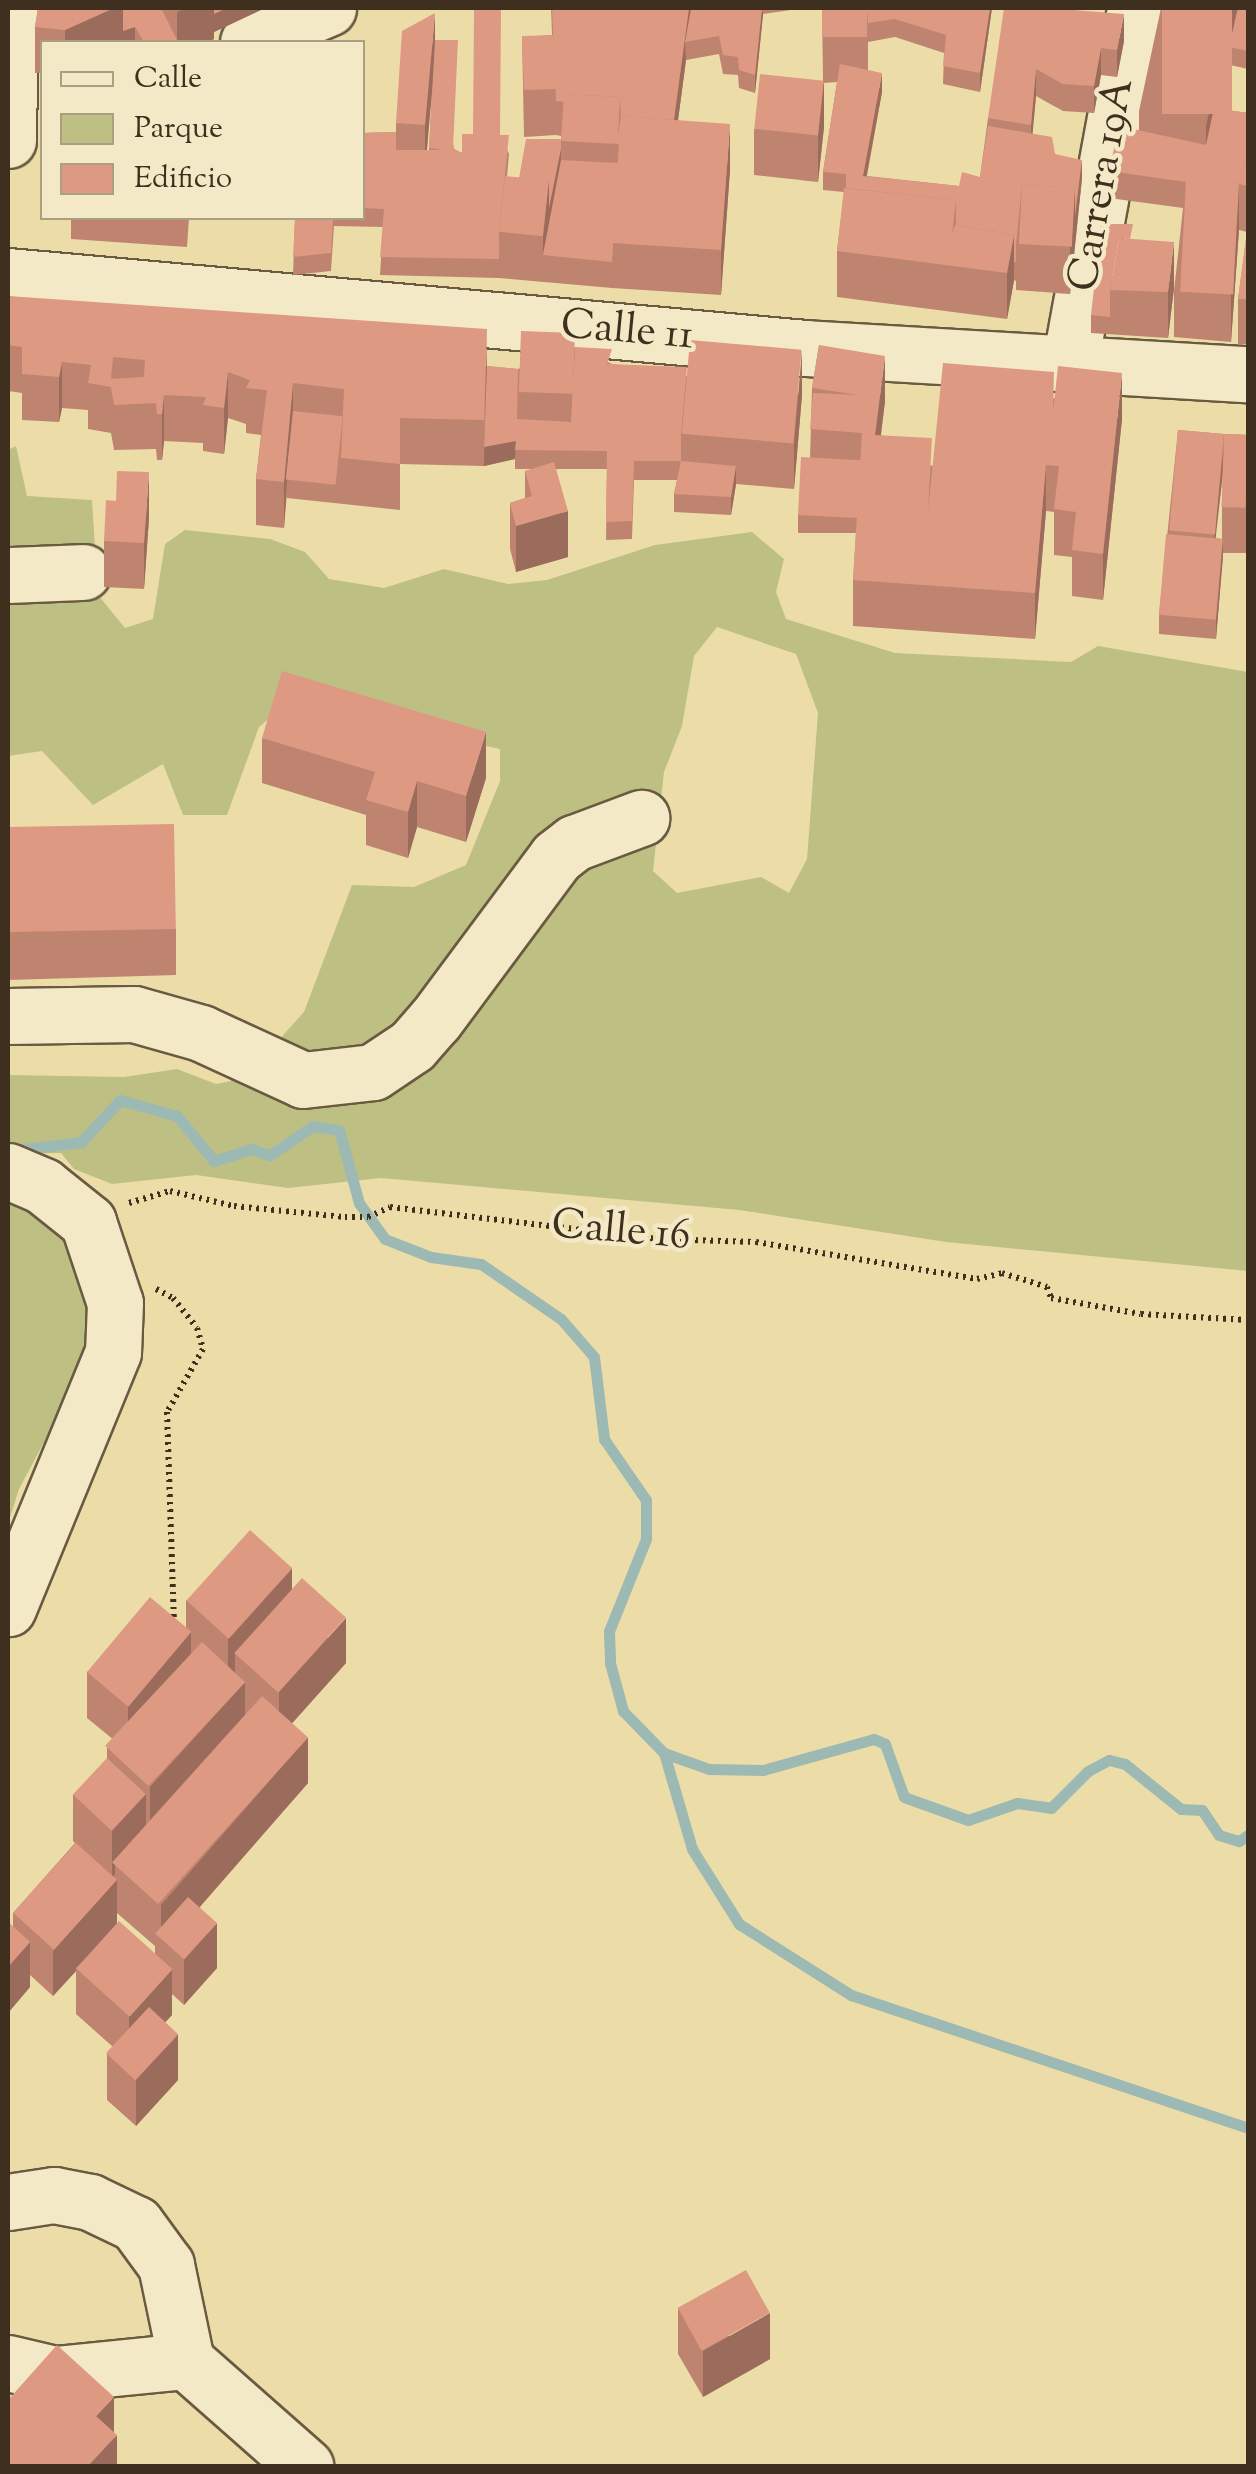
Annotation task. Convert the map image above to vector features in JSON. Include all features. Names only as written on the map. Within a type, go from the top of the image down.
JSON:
[{"type":"street","points":[[253,40],[328,8]]},
{"type":"street","name":"Carrera 19A","points":[[1070,363],[1135,8]]},
{"type":"street","points":[[9,13],[8,140],[40,127]]},
{"type":"street","name":"Calle 11","points":[[8,276],[806,348],[1248,374]]},
{"type":"street","points":[[8,575],[83,572]]},
{"type":"street","points":[[8,1016],[134,1014],[201,1033],[303,1080],[373,1072],[436,1020],[556,857],[574,843],[642,818]]},
{"type":"street","points":[[8,1171],[43,1186],[88,1222],[115,1303],[113,1352],[8,1608]]},
{"type":"street","points":[[8,2202],[54,2195],[90,2202],[136,2224],[166,2265],[186,2361],[306,2466]]},
{"type":"street","points":[[8,2363],[55,2374],[186,2361]]},
{"type":"path","name":"Calle 16","points":[[88,1222],[136,1198],[170,1191],[234,1206],[345,1216],[368,1217],[390,1207],[658,1238],[756,1242],[977,1279],[1002,1273],[1047,1287],[1051,1298],[1141,1314],[1248,1320]]},
{"type":"path","points":[[108,1275],[132,1277],[173,1298],[197,1328],[203,1350],[167,1412],[174,1619]]},
{"type":"green space","points":[[16,446],[27,496],[92,500],[98,595],[125,628],[153,619],[165,544],[185,530],[270,539],[305,552],[329,579],[384,588],[444,569],[508,584],[547,580],[655,545],[752,532],[784,559],[776,592],[786,619],[895,653],[1071,662],[1098,646],[1248,672],[1248,1271],[946,1242],[739,1210],[381,1178],[288,1188],[196,1175],[112,1184],[74,1169],[61,1153],[8,1154],[8,1075],[124,1077],[177,1069],[216,1084],[231,1081],[234,1066],[277,1042],[304,1012],[352,885],[414,887],[466,865],[500,781],[500,749],[287,704],[259,727],[227,815],[183,815],[163,764],[93,805],[42,751],[8,756],[8,450]],"holes":[[[717,627],[796,654],[818,713],[807,859],[789,893],[761,877],[677,893],[653,871],[664,772],[682,726],[694,656]]]},
{"type":"green space","points":[[19,1191],[72,1245],[87,1286],[86,1327],[83,1369],[19,1489],[8,1524],[8,1196]]},
{"type":"building","points":[[38,8],[114,8],[65,30],[35,27]]},
{"type":"building","points":[[123,8],[161,8],[177,40],[143,40],[135,27],[123,31]]},
{"type":"building","points":[[501,8],[500,135],[509,135],[499,259],[380,257],[384,209],[365,208],[365,133],[396,132],[396,150],[444,150],[429,148],[435,40],[458,40],[453,149],[462,153],[462,134],[473,134],[474,9]]},
{"type":"building","points":[[552,8],[689,8],[674,120],[621,119],[620,97],[564,94],[564,102],[556,101]]},
{"type":"building","points":[[762,8],[755,75],[739,70],[738,57],[723,55],[719,36],[685,42],[691,9]]},
{"type":"building","points":[[822,8],[867,8],[867,37],[822,37]]},
{"type":"building","points":[[867,8],[990,8],[980,73],[943,66],[946,35],[895,19],[868,23]]},
{"type":"building","points":[[1004,8],[1073,8],[1124,14],[1117,50],[1101,48],[1094,86],[1063,84],[1036,69],[1031,125],[988,118]]},
{"type":"building","points":[[1162,8],[1232,8],[1232,114],[1162,114]]},
{"type":"building","points":[[1238,8],[1248,8],[1248,51],[1229,47]]},
{"type":"building","points":[[435,13],[425,125],[396,123],[402,31]]},
{"type":"building","points":[[554,35],[556,89],[524,90],[522,36]]},
{"type":"building","points":[[840,64],[882,73],[863,176],[959,186],[962,172],[980,177],[988,126],[1052,137],[1055,154],[1082,160],[1075,216],[1075,188],[1022,185],[1014,262],[1014,235],[956,225],[956,200],[846,188],[846,174],[823,172]]},
{"type":"building","points":[[760,74],[824,81],[818,135],[754,129]]},
{"type":"building","points":[[564,94],[620,97],[618,136],[621,116],[730,124],[721,250],[612,243],[619,144],[561,141]]},
{"type":"building","points":[[1214,108],[1248,113],[1248,143],[1239,184],[1186,182],[1109,171],[1119,126],[1206,145]]},
{"type":"building","points":[[526,139],[561,139],[549,208],[549,181],[519,178]]},
{"type":"building","points":[[1248,142],[1248,186],[1239,184]]},
{"type":"building","points":[[561,160],[618,163],[612,262],[543,255]]},
{"type":"building","points":[[505,176],[549,181],[543,236],[499,232]]},
{"type":"building","points":[[1186,181],[1239,184],[1233,295],[1180,292]]},
{"type":"building","points":[[1022,185],[1075,188],[1072,247],[1019,244]]},
{"type":"building","points":[[844,188],[956,200],[952,234],[955,225],[1014,235],[1007,273],[837,251]]},
{"type":"building","points":[[295,220],[333,220],[331,253],[293,257]]},
{"type":"building","points":[[1101,224],[1133,224],[1130,239],[1119,238],[1110,290],[1110,317],[1091,315]]},
{"type":"building","points":[[1248,224],[1248,299],[1238,299]]},
{"type":"building","points":[[1119,238],[1174,242],[1168,292],[1110,290]]},
{"type":"building","points":[[8,296],[487,329],[484,420],[400,418],[400,464],[341,458],[344,389],[293,383],[284,482],[256,479],[267,390],[246,388],[250,380],[228,372],[224,408],[203,405],[206,397],[164,395],[162,414],[157,414],[156,403],[114,405],[111,387],[88,383],[91,365],[62,362],[59,377],[22,374],[22,347],[8,345]],"holes":[[[113,357],[145,360],[144,377],[111,379]]]},
{"type":"building","points":[[521,331],[575,333],[573,394],[519,392]]},
{"type":"building","points":[[690,340],[802,350],[793,443],[682,434]]},
{"type":"building","points":[[819,345],[885,356],[875,435],[932,438],[928,511],[943,363],[1054,372],[1053,412],[1058,366],[1122,373],[1103,554],[1072,550],[1076,512],[1054,509],[1059,466],[1046,465],[1035,593],[853,580],[862,433],[810,429],[813,393],[859,395],[812,388]]},
{"type":"building","points":[[575,347],[612,349],[607,364],[687,367],[681,461],[634,461],[632,521],[606,522],[607,451],[515,450],[516,441],[484,447],[487,366],[518,369],[517,419],[571,422]]},
{"type":"building","points":[[293,411],[343,416],[336,485],[286,480]]},
{"type":"building","points":[[1178,430],[1224,434],[1215,535],[1169,531]]},
{"type":"building","points":[[1224,434],[1248,435],[1245,508],[1221,507]]},
{"type":"building","points":[[801,457],[861,460],[858,518],[798,515]]},
{"type":"building","points":[[681,461],[736,466],[731,497],[674,494]]},
{"type":"building","points":[[554,462],[568,511],[516,526],[510,503],[532,496],[525,471]]},
{"type":"building","points":[[117,471],[149,472],[144,543],[104,541],[106,500],[116,501]]},
{"type":"building","points":[[1166,534],[1223,539],[1216,620],[1159,615]]},
{"type":"building","points":[[282,671],[486,732],[466,796],[417,781],[408,812],[366,800],[375,772],[262,738]]},
{"type":"building","points":[[174,824],[176,929],[10,932],[8,827]]},
{"type":"building","points":[[250,1530],[292,1568],[229,1639],[186,1601]]},
{"type":"building","points":[[302,1578],[346,1617],[278,1693],[234,1653]]},
{"type":"building","points":[[150,1597],[191,1632],[128,1707],[87,1672]]},
{"type":"building","points":[[202,1642],[245,1682],[148,1786],[105,1746]]},
{"type":"building","points":[[262,1696],[308,1737],[158,1904],[112,1862]]},
{"type":"building","points":[[107,1758],[146,1794],[112,1831],[73,1795]]},
{"type":"building","points":[[76,1843],[117,1880],[54,1950],[13,1913]]},
{"type":"building","points":[[188,1897],[217,1923],[184,1960],[155,1933]]},
{"type":"building","points":[[119,1921],[173,1969],[130,2017],[76,1969]]},
{"type":"building","points":[[8,1922],[30,1942],[8,1967]]},
{"type":"building","points":[[149,2007],[178,2034],[135,2080],[106,2053]]},
{"type":"building","points":[[746,2270],[770,2313],[702,2351],[678,2308]]},
{"type":"building","points":[[57,2345],[114,2397],[96,2416],[117,2435],[88,2466],[8,2466],[8,2400]]},
{"type":"waterway","points":[[8,1151],[81,1142],[120,1100],[177,1116],[214,1161],[251,1149],[270,1155],[313,1126],[339,1130],[359,1203],[385,1239],[431,1257],[481,1264],[561,1319],[594,1357],[604,1439],[646,1500],[646,1539],[609,1631],[610,1663],[623,1711],[664,1753],[709,1769],[763,1770],[874,1739],[885,1744],[904,1797],[968,1820],[1017,1803],[1051,1808],[1088,1771],[1109,1760],[1125,1764],[1181,1809],[1202,1810],[1219,1835],[1239,1841],[1248,1835]]},
{"type":"waterway","points":[[664,1753],[692,1849],[739,1924],[851,1995],[1248,2128]]}]
